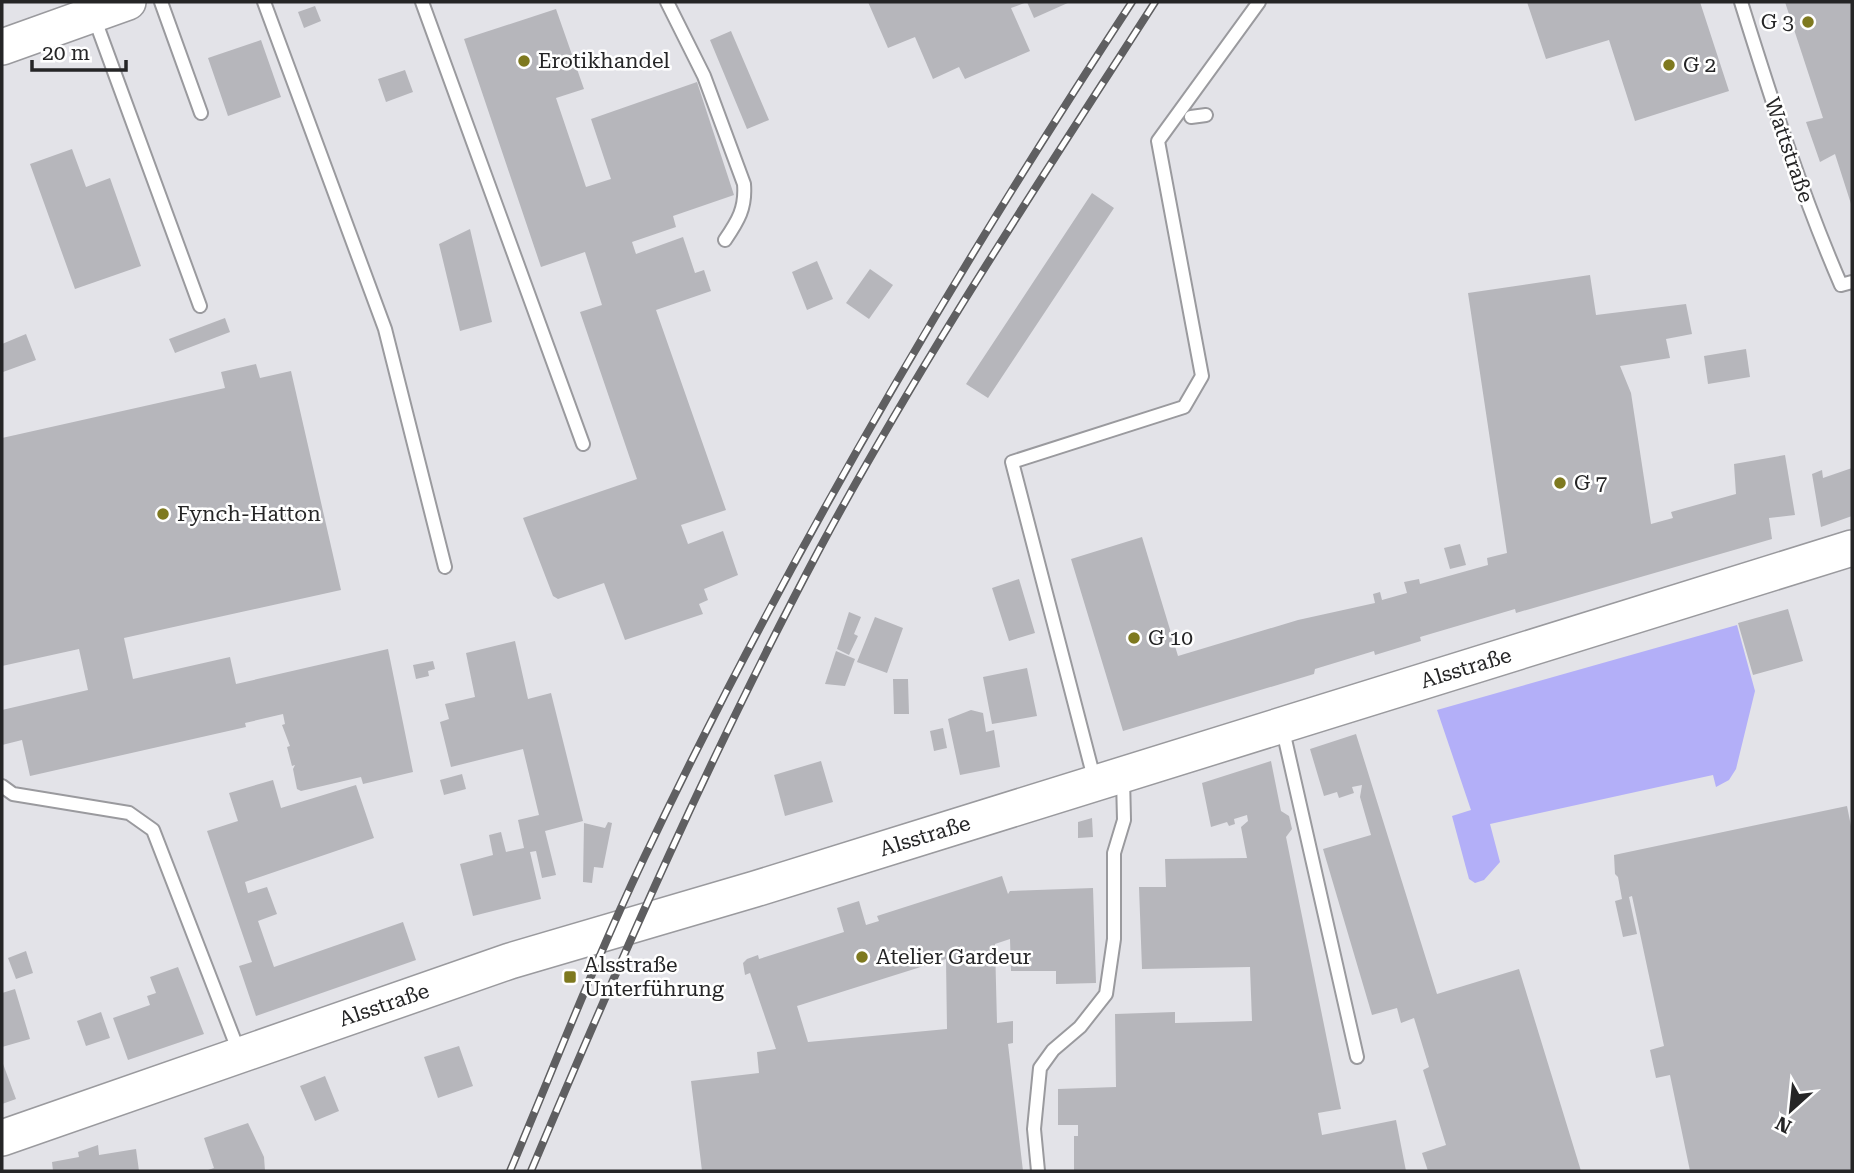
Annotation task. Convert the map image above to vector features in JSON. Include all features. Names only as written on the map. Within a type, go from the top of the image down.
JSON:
[{"type":"street","points":[[2,47],[128,2]]},
{"type":"street","name":"Alsstraße","points":[[2,1138],[510,961],[755,889],[1852,548]]},
{"type":"lane","points":[[161,2],[201,113]]},
{"type":"lane","points":[[264,2],[385,329],[445,567]]},
{"type":"lane","points":[[422,2],[583,444]]},
{"type":"lane","points":[[667,2],[704,76],[744,184],[745,201],[740,220],[725,240]]},
{"type":"lane","points":[[1038,1171],[1034,1129],[1040,1069],[1053,1050],[1080,1027],[1106,994],[1114,939],[1114,853],[1124,820],[1012,461],[1184,407],[1202,376],[1158,141],[1259,2]]},
{"type":"lane","name":"Wattstraße","points":[[1741,2],[1772,102],[1820,237],[1841,285],[1852,282]]},
{"type":"lane","points":[[93,14],[200,306]]},
{"type":"lane","points":[[1191,117],[1206,115]]},
{"type":"lane","points":[[1282,725],[1357,1057]]},
{"type":"lane","points":[[2,786],[13,793],[129,813],[153,830],[240,1055]]},
{"type":"shaded area","points":[[1737,625],[1755,691],[1736,769],[1729,780],[1716,787],[1713,775],[1490,824],[1500,862],[1484,880],[1475,883],[1469,879],[1452,816],[1471,810],[1437,710]]},
{"type":"building","points":[[868,2],[1027,2],[1011,8],[1030,51],[965,79],[959,67],[933,79],[915,37],[888,48]]},
{"type":"building","points":[[1027,2],[1070,2],[1034,18]]},
{"type":"building","name":"G 2","points":[[1527,2],[1700,2],[1729,91],[1635,121],[1609,40],[1546,59]]},
{"type":"building","points":[[1785,2],[1852,2],[1852,207],[1835,154],[1820,162],[1806,122],[1823,118]]},
{"type":"building","points":[[315,6],[321,21],[304,28],[298,12]]},
{"type":"building","points":[[556,9],[584,89],[556,98],[586,187],[611,179],[591,119],[697,82],[734,195],[673,216],[676,227],[632,242],[636,254],[683,237],[695,273],[704,270],[711,291],[656,310],[726,510],[681,525],[688,544],[723,531],[738,575],[704,589],[708,600],[699,604],[703,614],[625,640],[604,583],[558,599],[553,596],[523,518],[637,479],[580,312],[602,305],[585,252],[541,267],[464,39]]},
{"type":"building","points":[[731,31],[769,120],[747,129],[710,40]]},
{"type":"building","points":[[261,40],[281,97],[228,116],[208,58]]},
{"type":"building","points":[[405,70],[413,92],[386,102],[378,79]]},
{"type":"building","points":[[72,149],[86,187],[110,178],[141,266],[75,289],[30,164]]},
{"type":"building","points":[[1092,193],[1114,208],[988,398],[966,384]]},
{"type":"building","points":[[470,229],[492,322],[460,331],[439,244]]},
{"type":"building","points":[[817,261],[833,299],[807,310],[792,272]]},
{"type":"building","points":[[870,269],[893,285],[869,319],[846,303]]},
{"type":"building","points":[[1590,275],[1596,315],[1686,304],[1692,334],[1666,339],[1670,358],[1620,366],[1631,393],[1651,524],[1673,518],[1671,512],[1736,494],[1734,464],[1785,455],[1795,515],[1769,518],[1772,539],[1516,613],[1515,609],[1420,637],[1421,641],[1375,655],[1374,651],[1315,669],[1314,674],[1123,731],[1071,559],[1142,537],[1178,656],[1298,620],[1375,603],[1373,594],[1380,592],[1382,600],[1407,593],[1404,582],[1419,579],[1420,584],[1488,565],[1487,558],[1507,553],[1468,293]]},
{"type":"building","points":[[225,318],[230,332],[175,353],[169,339]]},
{"type":"building","points":[[26,334],[36,360],[3,372],[2,344]]},
{"type":"building","points":[[1746,349],[1750,377],[1708,384],[1704,356]]},
{"type":"building","name":"Fynch-Hatton","points":[[256,364],[260,378],[291,371],[341,590],[124,638],[133,679],[230,657],[236,684],[388,649],[413,772],[363,784],[361,777],[301,791],[297,789],[293,769],[295,765],[292,766],[287,747],[290,746],[282,725],[285,724],[283,714],[245,723],[246,727],[30,776],[22,740],[2,745],[2,710],[88,690],[79,649],[2,666],[2,438],[225,388],[221,372]]},
{"type":"building","points":[[1852,468],[1852,516],[1821,527],[1812,474],[1822,470],[1823,478]]},
{"type":"building","points":[[1460,544],[1466,565],[1450,569],[1444,548]]},
{"type":"building","points":[[1019,579],[1035,633],[1009,641],[992,588]]},
{"type":"building","points":[[1788,609],[1803,661],[1753,675],[1738,623]]},
{"type":"building","points":[[849,612],[861,617],[854,634],[858,636],[849,655],[837,649]]},
{"type":"building","points":[[875,617],[903,628],[887,673],[857,662]]},
{"type":"building","points":[[515,641],[528,699],[551,693],[583,821],[545,831],[556,875],[542,878],[536,851],[530,852],[541,899],[473,916],[460,864],[493,855],[489,835],[501,832],[506,852],[524,848],[518,820],[539,815],[523,749],[451,767],[440,722],[449,719],[445,704],[475,697],[466,653]]},
{"type":"building","points":[[836,651],[855,659],[845,686],[825,684]]},
{"type":"building","points":[[433,661],[435,669],[428,671],[429,676],[416,679],[413,665]]},
{"type":"building","points":[[1027,668],[1037,716],[992,724],[983,677]]},
{"type":"building","points":[[893,679],[908,679],[909,714],[894,714]]},
{"type":"building","points":[[971,710],[983,713],[986,732],[994,730],[1000,767],[960,775],[948,719]]},
{"type":"building","points":[[943,728],[947,748],[934,751],[930,731]]},
{"type":"building","points":[[1356,734],[1437,994],[1519,969],[1581,1171],[1428,1171],[1422,1153],[1446,1145],[1423,1070],[1429,1067],[1414,1018],[1401,1023],[1397,1008],[1372,1015],[1323,849],[1371,835],[1360,797],[1362,785],[1352,787],[1354,793],[1339,798],[1337,792],[1324,796],[1310,749]]},
{"type":"building","points":[[821,761],[833,802],[785,816],[774,775]]},
{"type":"building","points":[[1271,761],[1281,811],[1289,816],[1292,829],[1286,837],[1341,1109],[1318,1113],[1322,1135],[1396,1120],[1406,1171],[1074,1171],[1074,1136],[1078,1136],[1078,1125],[1058,1125],[1058,1089],[1116,1087],[1115,1014],[1175,1012],[1175,1023],[1252,1021],[1250,967],[1142,969],[1139,887],[1166,887],[1165,859],[1247,858],[1241,827],[1248,821],[1247,815],[1234,819],[1235,824],[1229,826],[1227,822],[1211,827],[1202,783]]},
{"type":"building","points":[[462,774],[466,789],[444,795],[440,780]]},
{"type":"building","points":[[273,780],[281,808],[356,785],[374,838],[245,882],[248,893],[267,887],[277,914],[258,921],[274,967],[403,922],[416,960],[256,1016],[239,966],[252,962],[207,831],[238,821],[229,793]]},
{"type":"building","points":[[1847,806],[1852,831],[1852,1171],[1690,1171],[1670,1075],[1656,1078],[1650,1050],[1664,1046],[1632,896],[1629,897],[1637,934],[1623,937],[1615,901],[1622,899],[1615,874],[1614,855]]},
{"type":"building","points":[[1092,818],[1093,837],[1078,838],[1078,822]]},
{"type":"building","points":[[608,822],[612,823],[603,868],[594,867],[592,883],[583,882],[584,823],[605,828]]},
{"type":"building","points":[[1002,876],[1008,894],[1010,891],[1093,888],[1096,983],[1056,984],[1056,971],[1011,971],[1010,939],[995,944],[997,1023],[1013,1021],[1013,1043],[1008,1044],[1023,1171],[702,1171],[691,1081],[759,1073],[757,1052],[776,1049],[750,973],[745,975],[743,963],[758,955],[759,959],[844,932],[837,908],[859,901],[866,925],[879,921],[877,916]],"holes":[[[946,959],[947,1029],[808,1042],[797,1006]]]},
{"type":"building","points":[[26,951],[33,973],[16,979],[8,958]]},
{"type":"building","points":[[178,967],[204,1034],[128,1060],[113,1018],[150,1005],[147,996],[156,993],[150,977]]},
{"type":"building","points":[[15,989],[30,1039],[2,1047],[2,993]]},
{"type":"building","points":[[101,1012],[110,1038],[86,1046],[77,1021]]},
{"type":"building","points":[[459,1046],[473,1086],[438,1098],[424,1057]]},
{"type":"building","points":[[2,1061],[16,1099],[2,1104]]},
{"type":"building","points":[[325,1076],[339,1111],[315,1121],[300,1086]]},
{"type":"building","points":[[248,1123],[264,1157],[265,1171],[205,1171],[214,1168],[204,1138]]},
{"type":"building","points":[[98,1145],[99,1155],[136,1149],[139,1171],[53,1171],[52,1162],[79,1157],[78,1152]]},
{"type":"railway","points":[[510,1171],[626,897],[754,638],[873,422],[936,315],[1132,2]]},
{"type":"railway","points":[[531,1171],[668,857],[742,701],[820,548],[940,340],[1155,2]]},
{"type":"place","name":"G 3","points":[[1808,22]]},
{"type":"place","name":"Erotikhandel","points":[[524,61]]},
{"type":"place","name":"G 2","points":[[1669,65]]},
{"type":"place","name":"G 7","points":[[1560,483]]},
{"type":"place","name":"Fynch-Hatton","points":[[163,514]]},
{"type":"place","name":"G 10","points":[[1134,638]]},
{"type":"place","name":"Atelier Gardeur","points":[[862,957]]},
{"type":"place","name":"Alsstraße Unterführung","points":[[570,977]]}]
